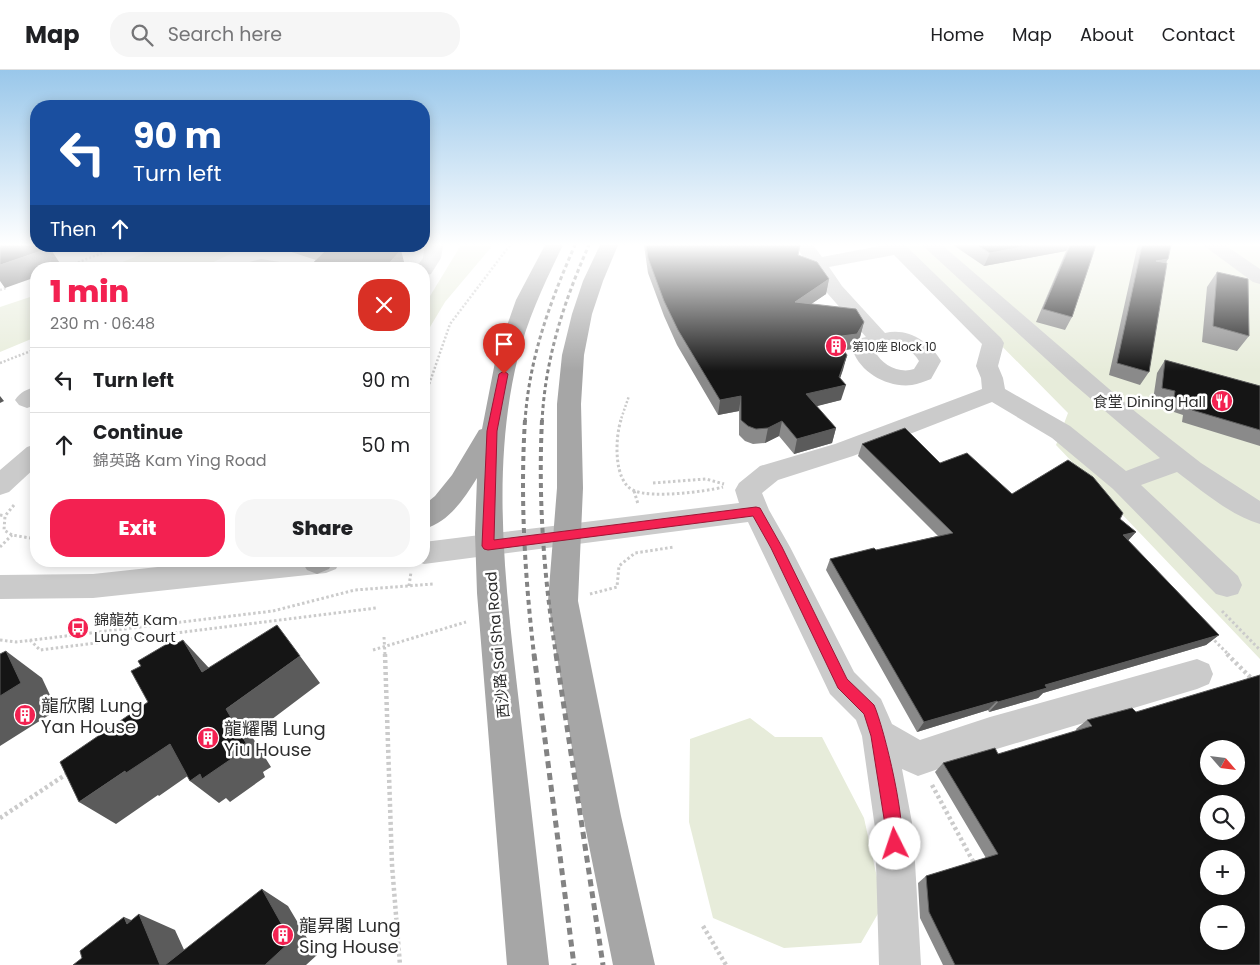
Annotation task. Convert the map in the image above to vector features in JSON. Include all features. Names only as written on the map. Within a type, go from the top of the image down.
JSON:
[{"type":"main road","name":"西沙路 Sai Sha Road","points":[[528,965],[488,546],[492,431],[512,336],[531,287]]},
{"type":"main road","points":[[591,287],[584,306],[573,355],[569,404],[570,488],[563,600],[602,816],[634,965]]},
{"type":"main road","points":[[430,514],[465,478],[492,431]]},
{"type":"street","points":[[833,287],[879,339]]},
{"type":"street","points":[[936,287],[993,343],[987,366],[992,378],[994,393]]},
{"type":"street","points":[[978,287],[1092,389],[1180,461],[1220,490],[1260,514]]},
{"type":"street","points":[[900,965],[894,828],[878,736],[869,710],[842,683],[776,547],[756,511],[748,490],[769,473],[844,450],[994,393]]},
{"type":"street","points":[[994,393],[1061,432],[1122,482],[1227,584]]},
{"type":"street","points":[[8,494],[30,461]]},
{"type":"street","points":[[1122,482],[1180,461]]},
{"type":"street","points":[[430,552],[756,511]]},
{"type":"street","points":[[0,587],[93,586],[274,567]]},
{"type":"street","points":[[878,736],[918,758],[990,734],[1197,674]]},
{"type":"path","points":[[430,382],[450,324],[478,287]]},
{"type":"path","points":[[0,290],[6,288]]},
{"type":"path","points":[[0,363],[30,351]]},
{"type":"path","points":[[629,396],[617,432],[618,466],[624,482],[634,491],[650,493],[704,492],[731,486],[706,479],[653,483]]},
{"type":"path","points":[[8,494],[4,530],[12,535],[30,538]]},
{"type":"path","points":[[0,515],[5,516]]},
{"type":"path","points":[[0,547],[12,535]]},
{"type":"path","points":[[617,587],[619,566],[635,553],[678,546]]},
{"type":"path","points":[[0,640],[16,642],[273,610],[355,590],[434,584]]},
{"type":"path","points":[[30,640],[40,650],[376,608]]},
{"type":"path","points":[[1221,610],[1260,650]]},
{"type":"path","points":[[373,650],[493,614]]},
{"type":"path","points":[[1205,630],[1253,681]]},
{"type":"path","points":[[384,637],[392,864],[400,965]]},
{"type":"path","points":[[918,758],[977,869]]},
{"type":"path","points":[[0,818],[72,770]]},
{"type":"path","points":[[704,926],[726,965]]},
{"type":"green space","points":[[436,287],[458,287],[445,302],[430,327],[430,296]]},
{"type":"green space","points":[[943,287],[1260,287],[1260,659],[1056,445],[1068,413]]},
{"type":"green space","points":[[30,297],[30,340],[0,352],[0,307]]},
{"type":"green space","points":[[750,718],[775,737],[822,737],[864,818],[883,905],[861,943],[784,948],[713,918],[689,822],[690,739]]},
{"type":"building","points":[[659,287],[818,287],[795,302],[856,309],[864,322],[857,334],[834,337],[847,355],[839,377],[846,385],[806,394],[836,428],[797,439],[782,421],[768,428],[756,429],[748,426],[741,420],[741,396],[720,400],[678,330]]},
{"type":"building","points":[[1052,287],[1082,287],[1072,317],[1043,309]]},
{"type":"building","points":[[1133,287],[1163,287],[1149,372],[1117,363]]},
{"type":"building","points":[[1216,287],[1248,287],[1249,336],[1213,326]]},
{"type":"building","points":[[1165,360],[1260,386],[1260,430],[1192,410],[1192,402],[1174,397],[1175,391],[1162,388]]},
{"type":"building","points":[[905,428],[940,463],[967,453],[1012,494],[1068,460],[1093,477],[1123,513],[1120,519],[1136,532],[1123,535],[1219,635],[1045,685],[1047,688],[924,722],[830,559],[874,548],[876,550],[953,533],[862,444]]},
{"type":"building","points":[[277,625],[300,656],[226,709],[246,743],[238,748],[240,753],[202,779],[200,774],[190,781],[170,744],[79,802],[60,762],[148,702],[131,671],[141,666],[138,661],[172,641],[174,645],[183,640],[202,672]]},
{"type":"building","points":[[6,651],[21,683],[0,696],[0,654]]},
{"type":"building","points":[[1260,675],[1260,965],[955,965],[929,912],[926,876],[998,854],[943,763],[995,748],[998,754],[1092,726],[1087,720],[1132,708],[1136,712]]},
{"type":"building","points":[[262,889],[291,941],[265,965],[165,965]]},
{"type":"building","points":[[139,914],[160,965],[73,965],[82,958],[80,951],[124,917],[127,924]]},
{"type":"railway","points":[[525,422],[527,398],[536,353],[558,287]]},
{"type":"railway","points":[[542,422],[547,376],[552,353],[557,331],[572,287]]},
{"type":"railway","points":[[525,420],[524,538],[534,655]]},
{"type":"railway","points":[[542,420],[541,480],[543,538],[548,597],[556,655]]},
{"type":"railway","points":[[534,654],[574,965]]},
{"type":"railway","points":[[556,654],[603,965]]},
{"type":"place","name":"第10座 Block 10","points":[[836,346]]},
{"type":"place","name":"食堂 Dining Hall","points":[[1222,401]]},
{"type":"place","name":"錦龍苑 Kam Lung Court","points":[[78,628]]},
{"type":"place","name":"龍欣閣 Lung Yan House","points":[[25,715]]},
{"type":"place","name":"龍耀閣 Lung Yiu House","points":[[208,738]]},
{"type":"place","name":"龍昇閣 Lung Sing House","points":[[283,935]]},
{"type":"route","points":[[504,374],[492,431],[489,474],[488,546],[756,511],[776,547],[842,683],[869,710],[878,736],[888,789],[895,844]]}]
